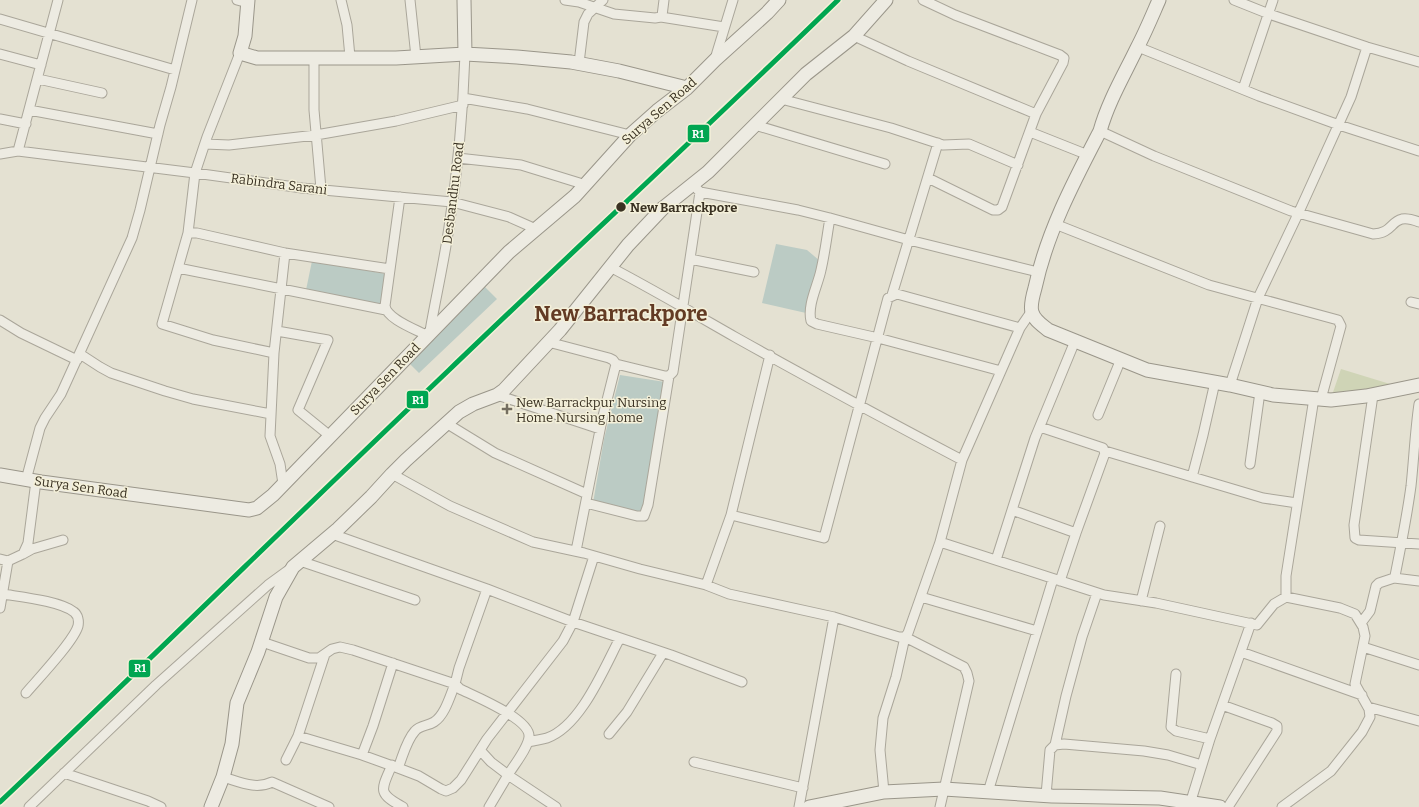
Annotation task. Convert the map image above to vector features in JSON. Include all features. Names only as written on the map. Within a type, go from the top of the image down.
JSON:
[{"type":"street","points":[[18,151],[58,0]]},
{"type":"street","points":[[23,554],[28,543],[31,480],[40,428],[61,394],[79,357],[132,238],[158,134],[172,87],[192,0]]},
{"type":"street","points":[[341,0],[347,25],[350,58]]},
{"type":"street","points":[[410,0],[416,57]]},
{"type":"street","points":[[464,0],[465,54]]},
{"type":"street","points":[[565,0],[579,2],[614,14],[654,18],[661,17],[724,27]]},
{"type":"street","points":[[579,63],[584,22],[588,14],[603,0]]},
{"type":"street","points":[[661,17],[664,0]]},
{"type":"street","points":[[715,60],[733,0]]},
{"type":"street","name":"Surya Sen Road","points":[[0,475],[249,510],[264,504],[508,252],[575,196],[630,135],[657,111],[687,88],[779,0]]},
{"type":"street","points":[[29,807],[156,685],[217,630],[268,585],[332,534],[371,497],[392,474],[458,412],[473,404],[497,395],[504,390],[560,330],[628,245],[663,208],[697,188],[708,172],[806,74],[854,36],[886,0]]},
{"type":"street","points":[[923,0],[955,15],[1060,55],[1064,58],[1063,63],[1036,114],[1002,207],[998,210],[993,210],[928,178]]},
{"type":"street","points":[[884,792],[880,750],[884,718],[896,677],[905,637],[908,634],[940,542],[962,460],[1020,328],[1031,312],[1038,272],[1055,224],[1069,191],[1100,131],[1102,122],[1120,81],[1138,47],[1159,0]]},
{"type":"street","points":[[1234,0],[1269,14],[1367,48],[1419,62]]},
{"type":"street","points":[[1243,89],[1273,0]]},
{"type":"street","points":[[245,1],[245,36],[195,173],[188,233],[162,324],[212,340],[274,353]]},
{"type":"street","points":[[0,19],[175,70]]},
{"type":"street","points":[[854,36],[908,61],[1036,114]]},
{"type":"street","points":[[1138,47],[1339,125],[1419,151]]},
{"type":"street","points":[[1230,385],[1258,298],[1339,125],[1351,97],[1367,48]]},
{"type":"street","points":[[240,53],[257,58],[416,57],[465,54],[517,57],[579,63],[619,71],[687,88]]},
{"type":"street","points":[[0,54],[41,65]]},
{"type":"street","name":"Desbandhu Road","points":[[428,333],[445,253],[458,158],[463,102],[465,54]]},
{"type":"street","points":[[314,57],[316,135],[321,189]]},
{"type":"street","points":[[38,79],[102,92]]},
{"type":"street","points":[[781,100],[891,128],[938,143],[948,145],[969,144],[1018,165]]},
{"type":"street","points":[[205,144],[229,145],[316,135],[396,121],[463,102],[527,109],[630,135]]},
{"type":"street","points":[[30,110],[158,134]]},
{"type":"street","points":[[0,119],[26,124]]},
{"type":"street","points":[[755,125],[885,164]]},
{"type":"street","points":[[1100,131],[1154,156],[1298,214],[1373,234],[1382,234],[1402,219],[1410,219],[1419,222]]},
{"type":"street","points":[[1030,132],[1088,155]]},
{"type":"street","points":[[731,515],[824,538],[888,298],[892,295],[938,143]]},
{"type":"street","name":"Rabindra Sarani","points":[[0,154],[18,151],[321,189],[452,202],[498,214],[536,229]]},
{"type":"street","points":[[458,158],[521,165],[586,185]]},
{"type":"street","points":[[697,188],[798,210],[909,240],[1038,272]]},
{"type":"street","points":[[446,423],[495,453],[587,498],[637,516],[644,516],[648,505],[670,376],[673,372],[690,260],[697,188]]},
{"type":"street","points":[[400,197],[385,306],[388,314],[408,326],[428,333]]},
{"type":"street","points":[[830,218],[822,268],[812,303],[810,315],[811,321],[817,324],[878,338],[1001,371]]},
{"type":"street","points":[[1055,224],[1209,285],[1338,320],[1340,323],[1341,326],[1317,398],[1297,503],[1286,576],[1286,597]]},
{"type":"street","points":[[188,233],[197,233],[285,253],[390,269]]},
{"type":"street","points":[[283,484],[280,464],[270,436],[274,353],[285,253]]},
{"type":"street","points":[[690,260],[754,272]]},
{"type":"street","points":[[610,267],[860,406],[962,460]]},
{"type":"street","points":[[178,268],[386,310]]},
{"type":"street","points":[[892,295],[896,294],[1020,328]]},
{"type":"street","points":[[1031,312],[1036,320],[1048,330],[1147,370],[1215,382],[1273,395],[1331,400],[1373,395],[1419,385]]},
{"type":"street","points":[[0,320],[21,333],[79,357],[111,373],[193,399],[271,414]]},
{"type":"street","points":[[277,331],[328,340],[298,410],[330,436]]},
{"type":"street","points":[[996,560],[1040,427],[1075,341]]},
{"type":"street","points":[[548,342],[609,358],[616,364],[670,376]]},
{"type":"street","points":[[706,585],[731,515],[770,356]]},
{"type":"street","points":[[1098,415],[1121,359]]},
{"type":"street","points":[[576,551],[600,429],[616,364]]},
{"type":"street","points":[[1192,477],[1215,382]]},
{"type":"street","points":[[1250,464],[1260,392]]},
{"type":"street","points":[[497,395],[600,429]]},
{"type":"street","points":[[1373,395],[1354,525],[1355,538],[1358,540],[1419,544]]},
{"type":"street","points":[[1394,578],[1402,542],[1411,486],[1413,448],[1419,409]]},
{"type":"street","points":[[1040,427],[1103,448],[1105,450],[1262,498],[1297,503]]},
{"type":"street","points":[[988,792],[1038,631],[1076,533],[1105,450]]},
{"type":"street","points":[[392,474],[450,506],[534,542],[576,551],[706,585],[729,594],[834,617],[899,637],[905,637],[964,667],[967,673],[968,681],[966,695],[940,807]]},
{"type":"street","points":[[1012,510],[1076,533]]},
{"type":"street","points":[[1141,601],[1160,526]]},
{"type":"street","points":[[332,534],[487,589],[572,622],[742,682]]},
{"type":"street","points":[[0,608],[3,594],[4,560],[23,554],[32,549],[63,540]]},
{"type":"street","points":[[940,542],[1097,593],[1257,625],[1274,604],[1286,597],[1340,608],[1355,614],[1361,623],[1365,636],[1355,684],[1368,707],[1370,717],[1362,732],[1331,771],[1282,807]]},
{"type":"street","points":[[298,736],[395,766],[419,776],[446,791],[453,788],[461,780],[507,712],[548,662],[563,641],[572,622],[594,556]]},
{"type":"street","points":[[296,564],[415,600]]},
{"type":"street","points":[[210,807],[223,777],[232,744],[237,703],[262,642],[276,597],[296,564]]},
{"type":"street","points":[[1361,623],[1370,611],[1376,586],[1379,583],[1394,578],[1419,581]]},
{"type":"street","points":[[403,807],[387,798],[383,792],[383,787],[415,730],[420,726],[435,721],[442,713],[455,684],[459,668],[487,589]]},
{"type":"street","points":[[1046,795],[1050,750],[1055,745],[1066,696],[1082,637],[1097,593]]},
{"type":"street","points":[[3,594],[45,601],[67,608],[75,612],[78,618],[78,625],[73,637],[26,693]]},
{"type":"street","points":[[921,598],[1038,631]]},
{"type":"street","points":[[799,807],[834,617]]},
{"type":"street","points":[[1190,805],[1210,739],[1251,623]]},
{"type":"street","points":[[528,742],[547,738],[574,718],[592,692],[620,638]]},
{"type":"street","points":[[262,642],[309,658],[319,658],[332,649],[340,647],[455,684],[460,690],[507,712],[526,728],[530,735],[528,742],[488,807]]},
{"type":"street","points":[[1363,647],[1419,665]]},
{"type":"street","points":[[1241,652],[1362,695]]},
{"type":"street","points":[[609,734],[627,712],[663,653]]},
{"type":"street","points":[[286,760],[298,736],[325,654]]},
{"type":"street","points":[[362,755],[393,663]]},
{"type":"street","points":[[1176,674],[1171,727],[1176,731],[1210,739]]},
{"type":"street","points":[[1222,705],[1277,726],[1277,731],[1228,807]]},
{"type":"street","points":[[1368,707],[1419,721]]},
{"type":"street","points":[[1055,745],[1064,744],[1168,754],[1202,765]]},
{"type":"street","points":[[480,750],[491,762],[508,775],[556,807]]},
{"type":"street","points":[[694,762],[803,788]]},
{"type":"street","points":[[64,773],[148,801],[161,807]]},
{"type":"street","points":[[223,777],[250,785],[265,786],[272,782],[329,807]]},
{"type":"street","points":[[809,807],[855,803],[884,792],[944,789],[1046,795],[1088,802],[1160,798],[1190,805],[1220,807]]},
{"type":"green space","points":[[1341,369],[1390,384],[1388,389],[1331,398]]},
{"type":"shaded area","points":[[776,244],[807,250],[820,261],[806,313],[762,303]]},
{"type":"shaded area","points":[[312,261],[386,274],[381,306],[306,290]]},
{"type":"shaded area","points":[[485,287],[497,299],[419,373],[410,364]]},
{"type":"shaded area","points":[[620,375],[665,382],[642,513],[593,503],[604,439]]},
{"type":"transit line","name":"R1","points":[[0,802],[546,277],[838,0]]},
{"type":"place","name":"New Barrackpore","points":[[621,207]]},
{"type":"place","name":"New Barrackpur Nursing Home Nursing home","points":[[507,409]]},
{"type":"district","name":"New Barrackpore","points":[[621,314]]}]
